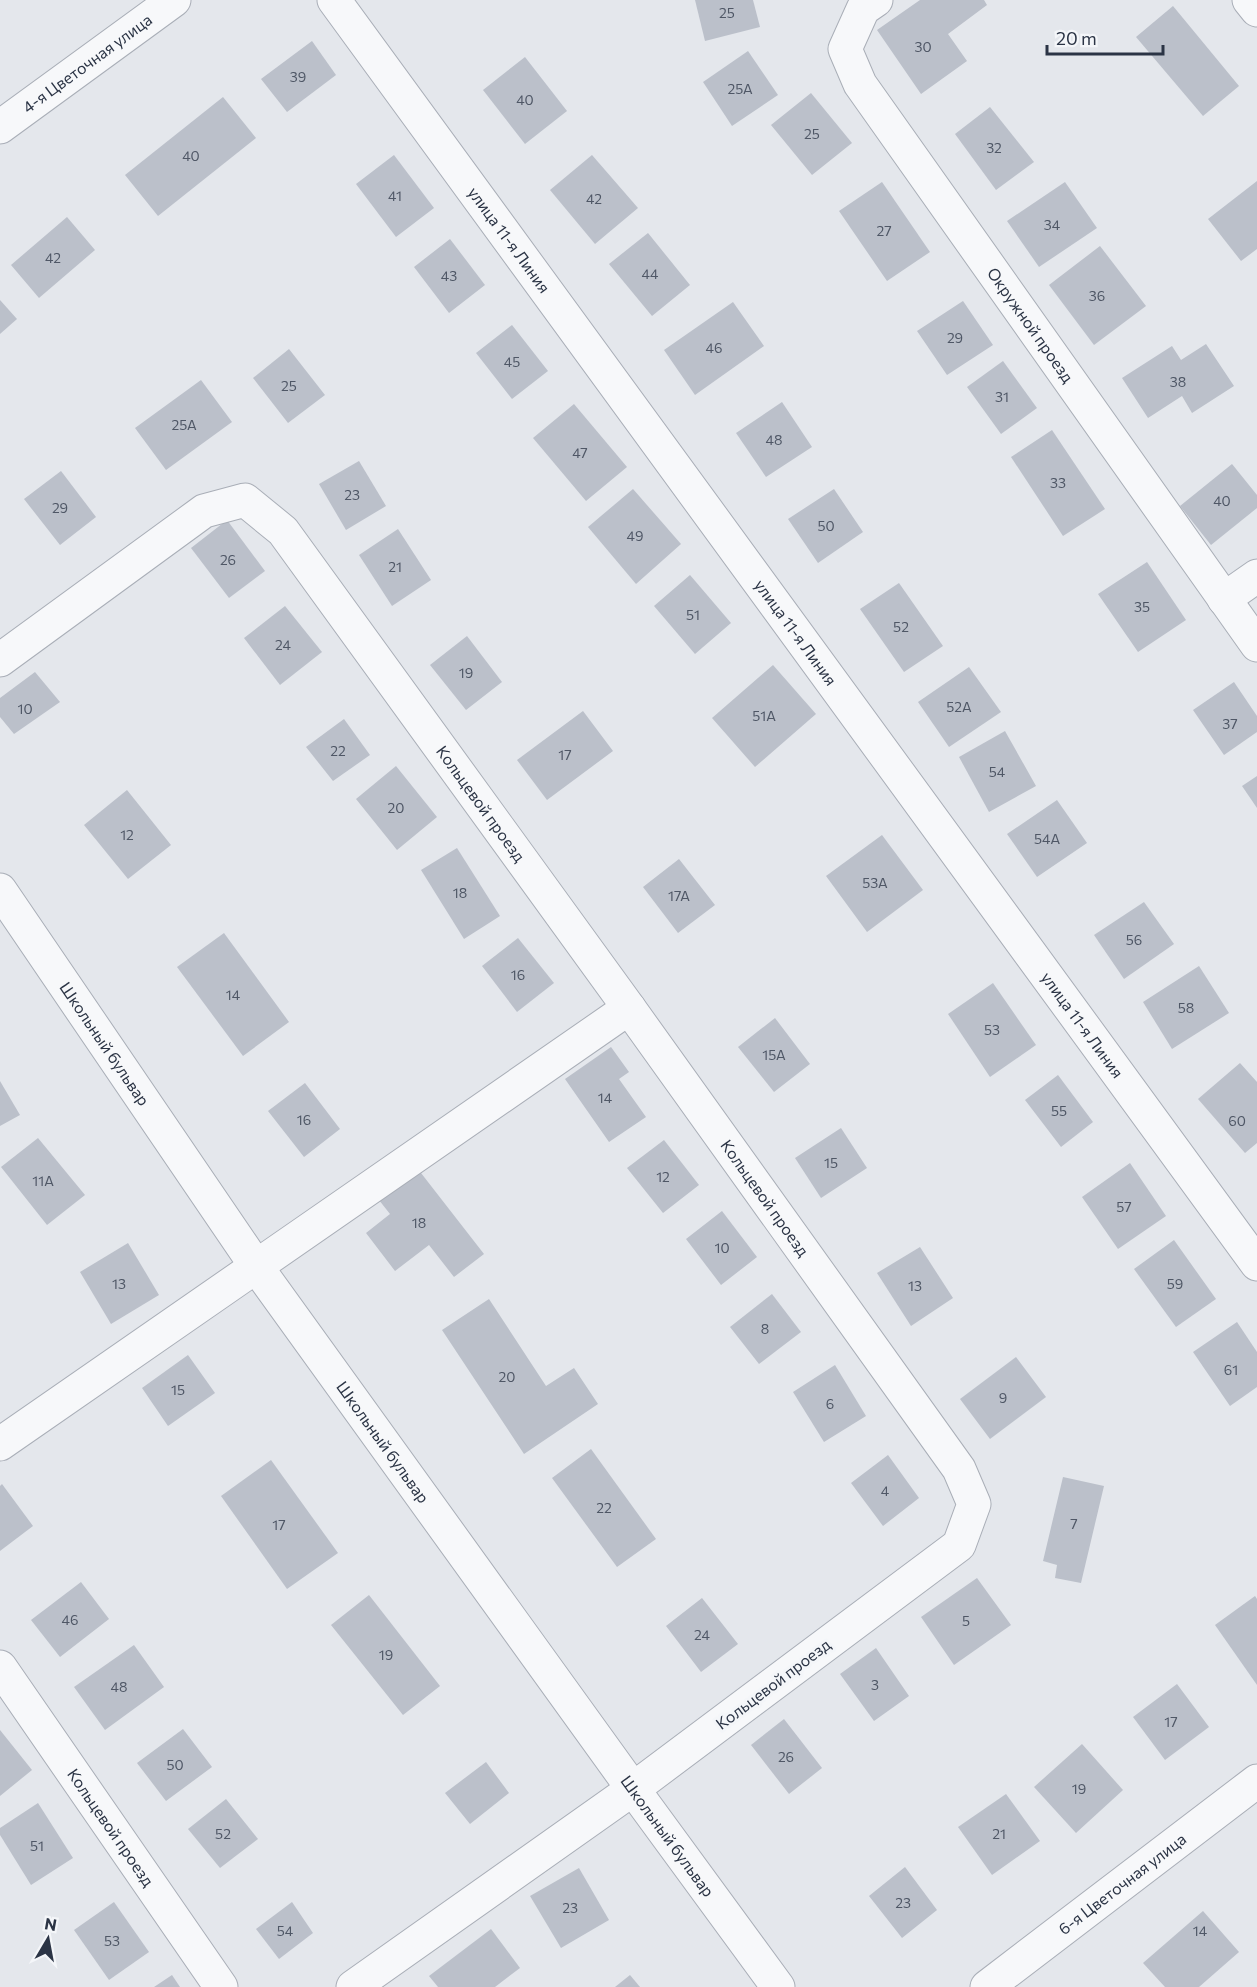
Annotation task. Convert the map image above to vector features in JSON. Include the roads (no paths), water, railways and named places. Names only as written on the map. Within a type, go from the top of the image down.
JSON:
[{"type":"street","name":"4-я Цветочная улица","points":[[0,127],[174,0]]},
{"type":"street","name":"улица 11-я Линия","points":[[334,0],[1257,1264]]},
{"type":"street","name":"Окружной проезд","points":[[876,0],[863,9],[845,49],[860,84],[1257,645]]},
{"type":"street","points":[[1249,0],[1257,10]]},
{"type":"street","name":"Кольцевой проезд","points":[[0,660],[204,511],[245,500],[283,531],[629,1008],[959,1469],[974,1504],[958,1545],[633,1789],[352,1987]]},
{"type":"street","points":[[1224,599],[1257,576]]},
{"type":"street","name":"Школьный бульвар","points":[[0,890],[256,1266],[778,1987]]},
{"type":"street","points":[[0,1444],[629,1008]]},
{"type":"street","name":"Кольцевой проезд","points":[[0,1667],[221,1987]]},
{"type":"street","name":"6-я Цветочная улица","points":[[987,1987],[1257,1781]]}]
